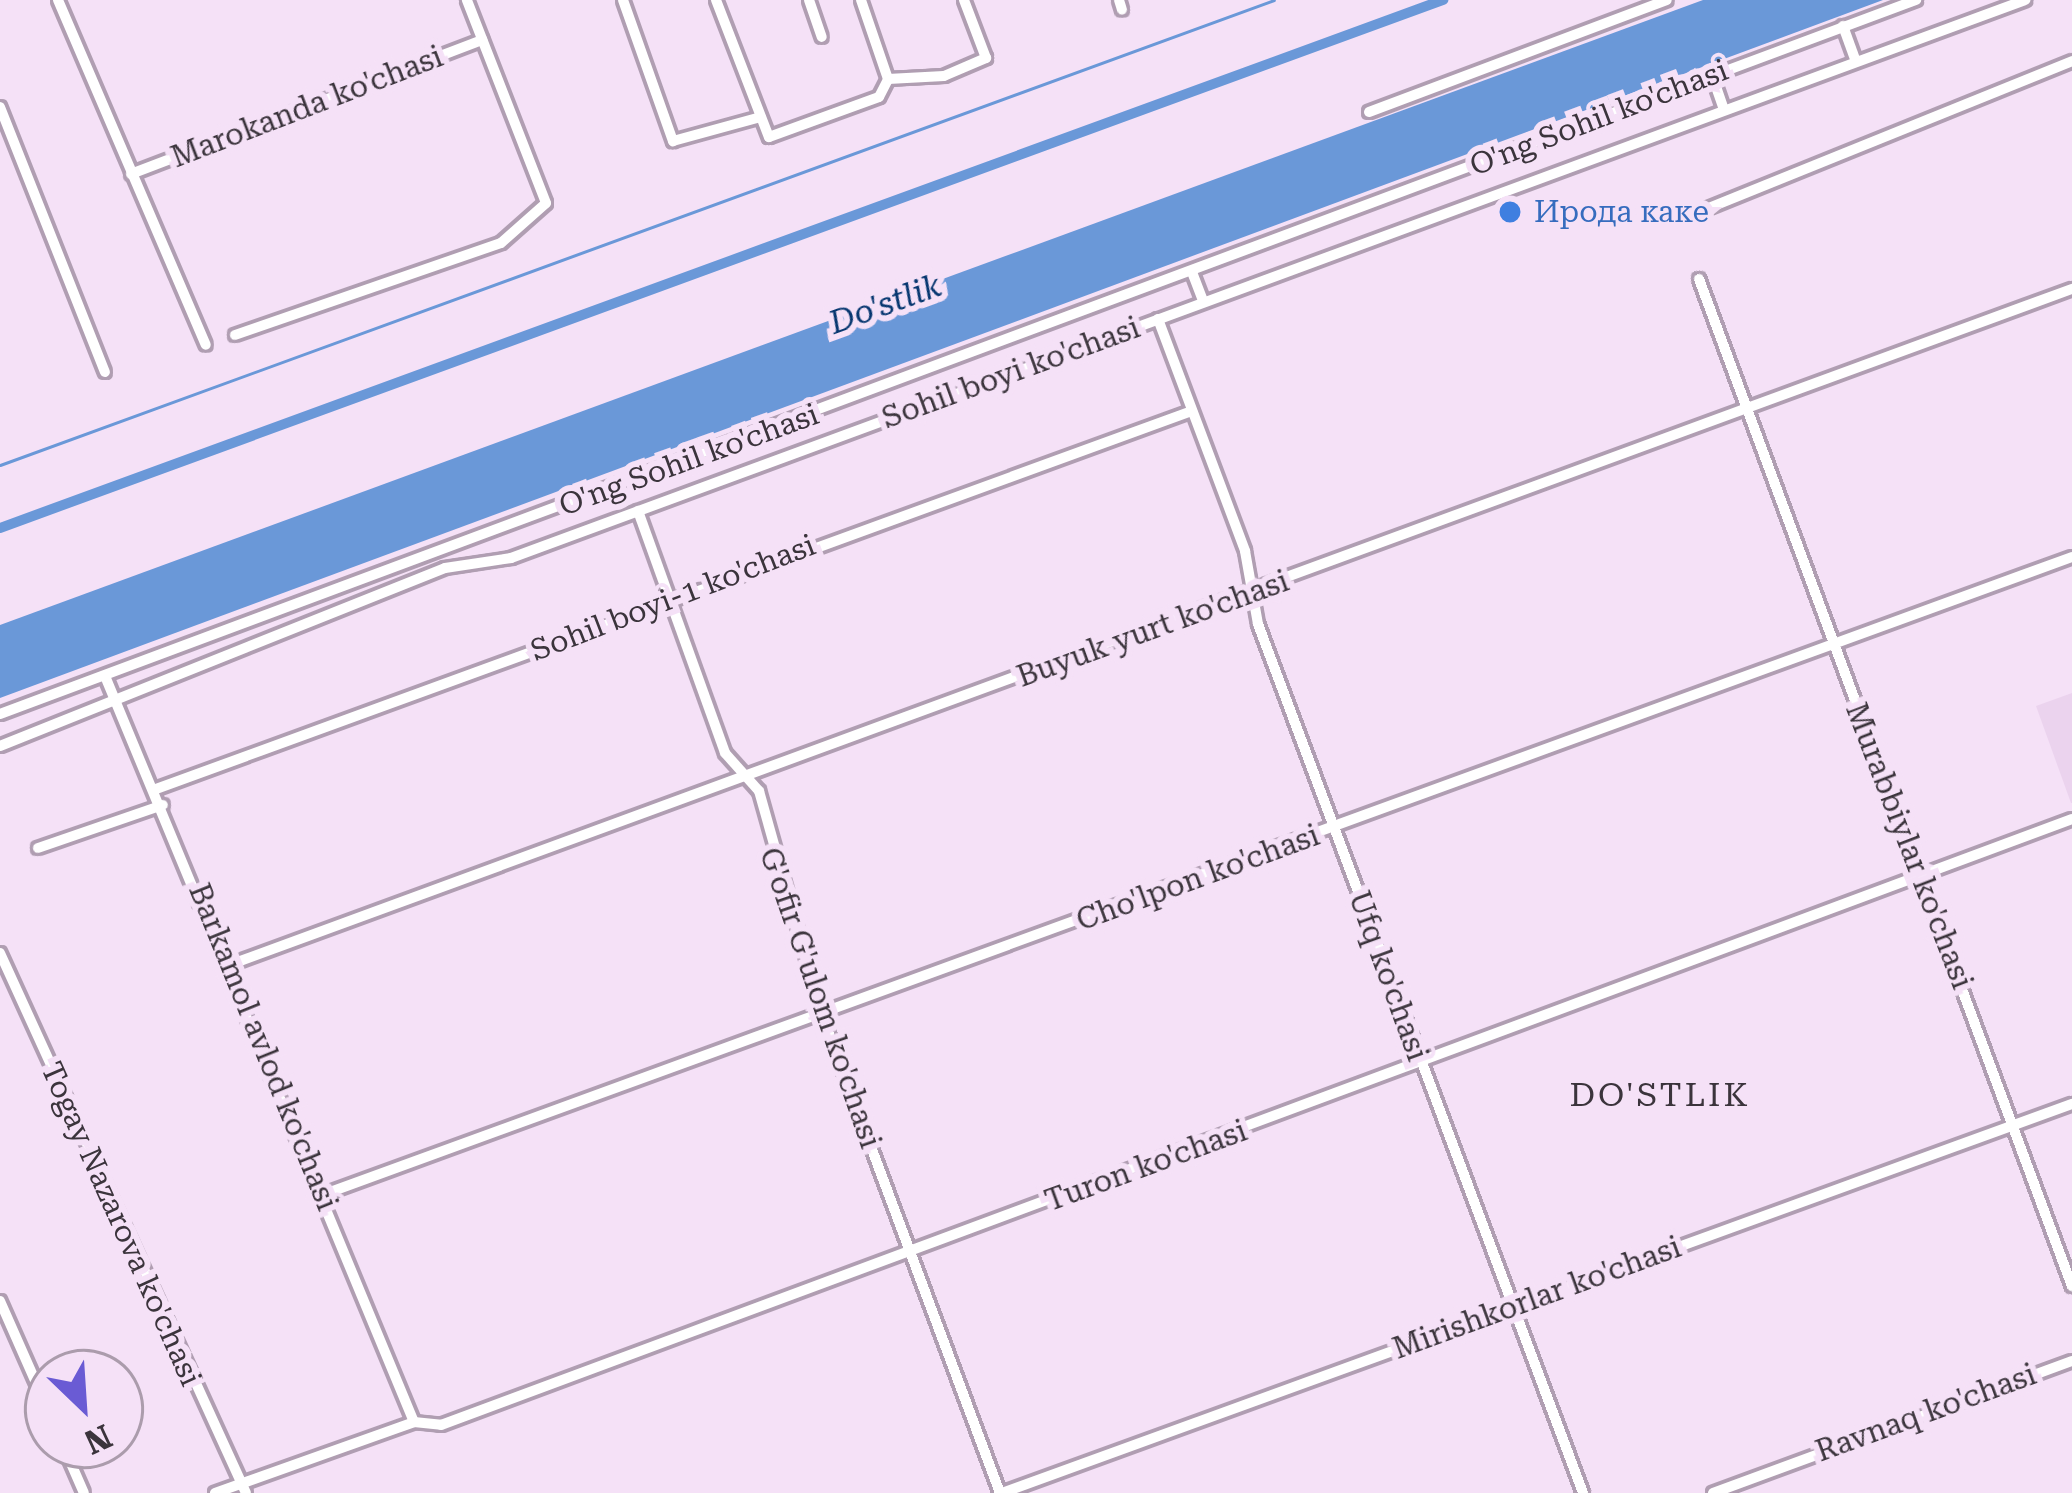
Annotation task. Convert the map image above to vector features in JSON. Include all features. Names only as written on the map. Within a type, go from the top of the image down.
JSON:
[{"type":"street","points":[[58,0],[206,345]]},
{"type":"street","points":[[236,335],[501,243],[546,203],[467,0]]},
{"type":"street","points":[[622,0],[673,141],[761,117]]},
{"type":"street","points":[[716,0],[769,136],[879,97],[888,79],[861,0]]},
{"type":"street","points":[[808,0],[822,38]]},
{"type":"street","points":[[888,79],[944,76],[986,58],[964,0]]},
{"type":"street","points":[[1369,112],[1667,0]]},
{"type":"street","name":"O'ng Sohil ko'chasi","points":[[0,714],[1916,0]]},
{"type":"street","name":"Sohil boyi ko'chasi","points":[[0,746],[445,568],[511,558],[2025,0]]},
{"type":"street","points":[[1843,26],[1856,61]]},
{"type":"street","name":"Marokanda ko'chasi","points":[[131,174],[482,40]]},
{"type":"street","points":[[1684,218],[2072,62]]},
{"type":"street","points":[[1712,75],[1724,110]]},
{"type":"street","points":[[0,107],[105,372]]},
{"type":"street","points":[[1192,272],[1203,302]]},
{"type":"street","name":"Murabbiylar ko'chasi","points":[[1699,279],[2072,1286]]},
{"type":"street","name":"Buyuk yurt ko'chasi","points":[[232,964],[1252,594],[2072,289]]},
{"type":"street","name":"Ufq ko'chasi","points":[[1158,319],[1333,828],[1583,1493]]},
{"type":"street","name":"Sohil boyi-1 ko'chasi","points":[[156,789],[1192,411]]},
{"type":"street","name":"G'ofir G'ulom ko'chasi","points":[[638,511],[725,753],[749,776],[823,1018],[1001,1493]]},
{"type":"street","name":"Cho'lpon ko'chasi","points":[[322,1195],[823,1018],[2072,557]]},
{"type":"street","name":"Barkamol avlod ko'chasi","points":[[105,676],[232,964],[414,1422]]},
{"type":"street","points":[[38,848],[163,806]]},
{"type":"street","name":"Turon ko'chasi","points":[[215,1493],[243,1488],[414,1422],[441,1425],[1922,879],[2072,819]]},
{"type":"street","name":"Togay Nazarova ko'chasi","points":[[0,953],[243,1488]]},
{"type":"street","name":"Mirishkorlar ko'chasi","points":[[1001,1493],[2072,1104]]},
{"type":"street","points":[[0,1300],[24,1355]]},
{"type":"street","name":"Ravnaq ko'chasi","points":[[1713,1493],[2072,1361]]},
{"type":"shaded area","points":[[2072,693],[2072,803],[2071,803],[2036,706]]},
{"type":"water","name":"Do'stlik","points":[[1703,0],[1883,0],[0,698],[0,625]]},
{"type":"waterway","points":[[0,465],[1274,0]]},
{"type":"waterway","points":[[0,528],[1443,0]]},
{"type":"place","name":"Ирода каке","points":[[1510,212]]},
{"type":"district","name":"DO'STLIK","points":[[1660,1095]]}]
